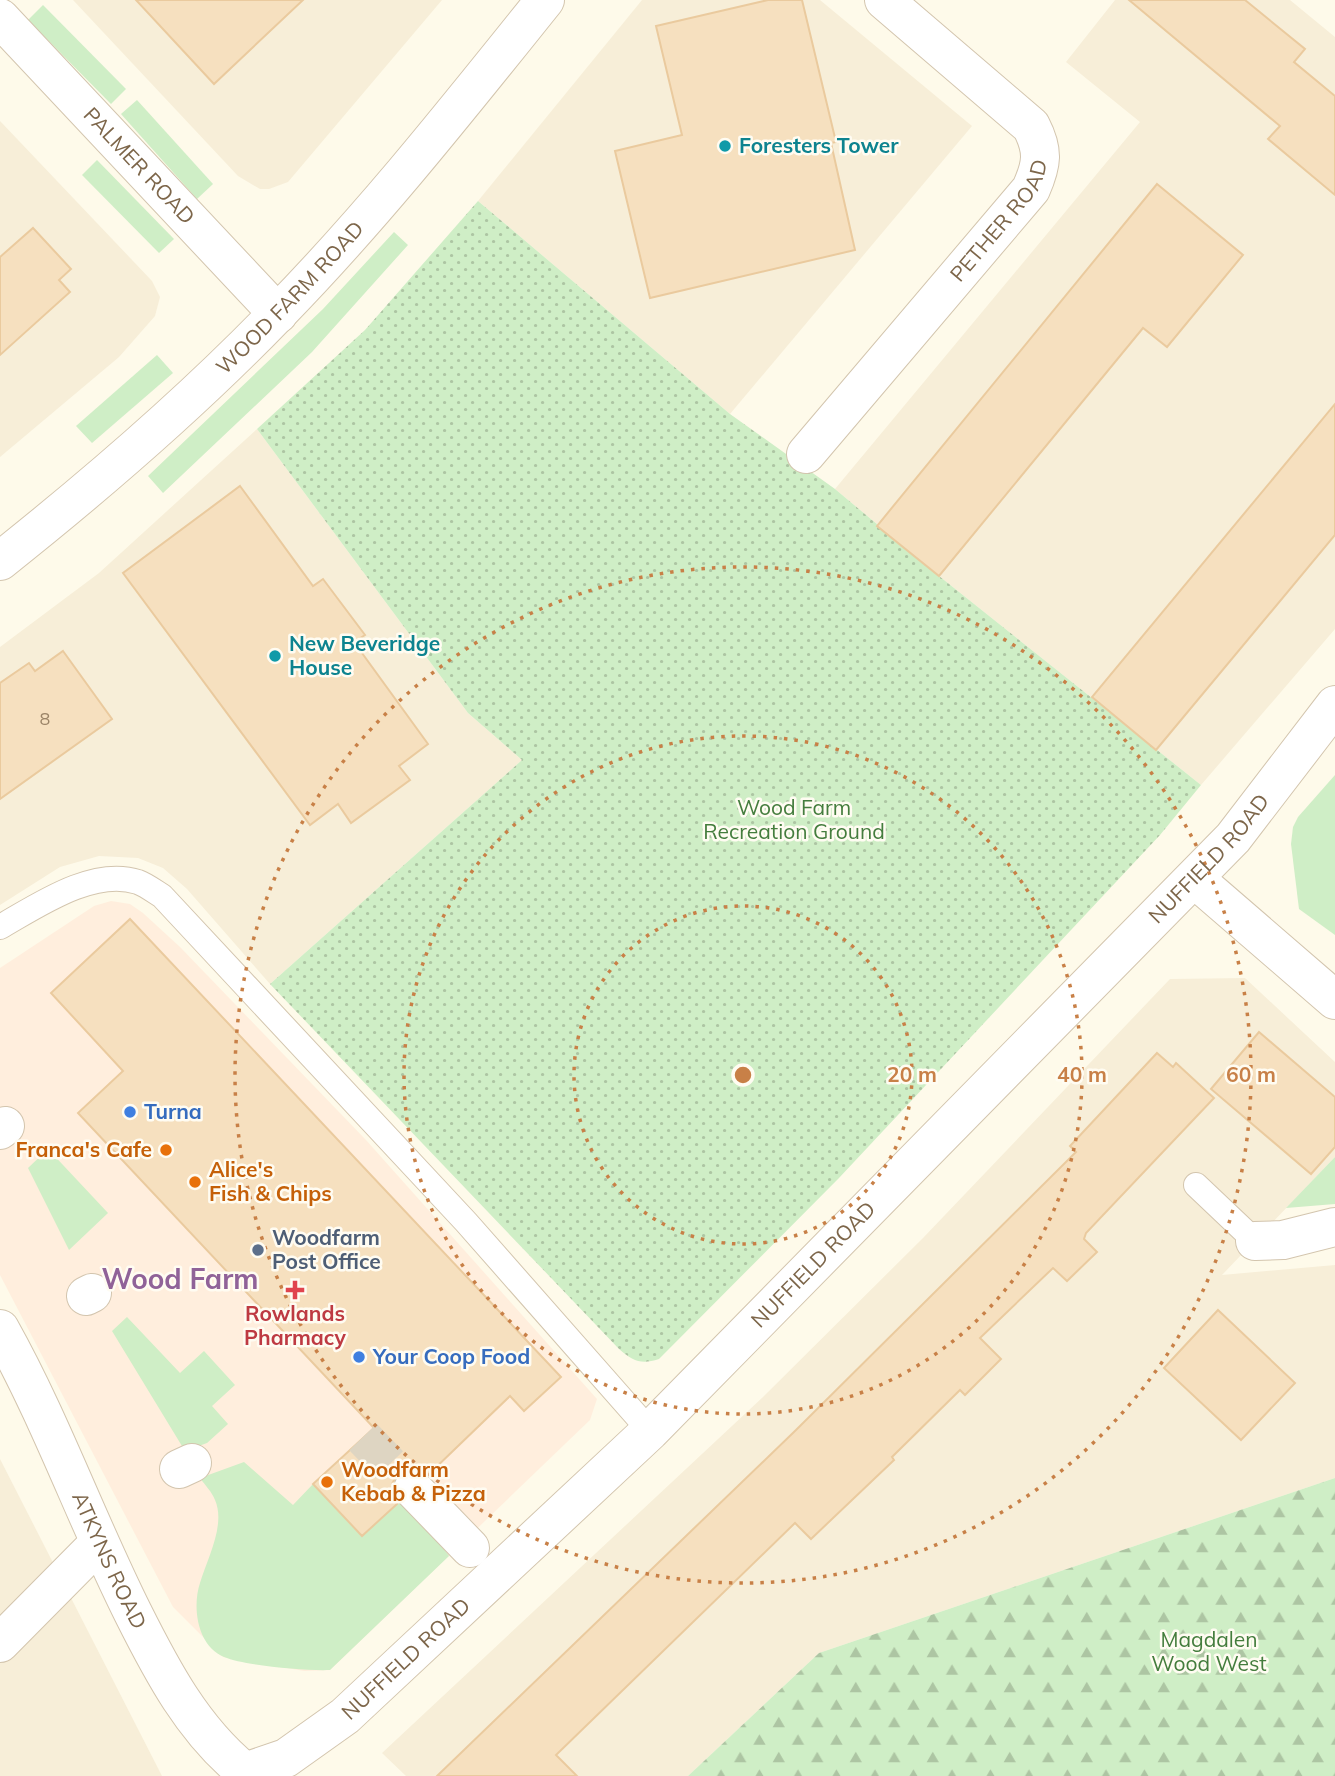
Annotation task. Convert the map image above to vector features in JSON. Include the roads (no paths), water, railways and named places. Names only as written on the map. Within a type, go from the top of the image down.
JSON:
[{"type":"street","name":"WOOD FARM ROAD","points":[[0,561],[144,443],[278,313],[402,177],[545,0]]},
{"type":"street","name":"PETHER ROAD","points":[[806,454],[1031,189],[1042,165],[1041,145],[1031,126],[884,0]]},
{"type":"street","name":"PALMER ROAD","points":[[0,18],[278,313]]},
{"type":"street","name":"NUFFIELD ROAD","points":[[245,1772],[286,1758],[345,1716],[650,1431],[1195,879],[1233,838],[1335,705]]},
{"type":"street","points":[[1195,879],[1335,1000]]},
{"type":"street","points":[[1255,1241],[1283,1240],[1335,1227]]},
{"type":"street","name":"ATKYNS ROAD","points":[[0,1329],[32,1386],[98,1544],[158,1663],[206,1737],[245,1772]]},
{"type":"street","points":[[413,1489],[470,1548]]},
{"type":"street","points":[[0,1643],[98,1544]]},
{"type":"lane","points":[[0,927],[56,895],[98,881],[137,881],[162,896],[466,1223],[650,1431]]},
{"type":"lane","points":[[1196,1185],[1255,1241]]},
{"type":"tunnel","points":[[363,1437],[413,1489]]},
{"type":"place","name":"Foresters Tower","points":[[725,146]]},
{"type":"place","name":"New Beveridge House","points":[[275,656]]},
{"type":"place","name":"Turna","points":[[130,1112]]},
{"type":"place","name":"Franca's Cafe","points":[[166,1150]]},
{"type":"place","name":"Alice's Fish & Chips","points":[[195,1182]]},
{"type":"place","name":"Woodfarm Post Office","points":[[258,1250]]},
{"type":"place","name":"Rowlands Pharmacy","points":[[295,1290]]},
{"type":"place","name":"Your Coop Food","points":[[359,1357]]},
{"type":"place","name":"Woodfarm Kebab & Pizza","points":[[327,1482]]},
{"type":"district","name":"Wood Farm","points":[[180,1279]]},
{"type":"park label","name":"Wood Farm Recreation Ground","points":[[794,820]]},
{"type":"park label","name":"Magdalen Wood West","points":[[1209,1652]]}]
